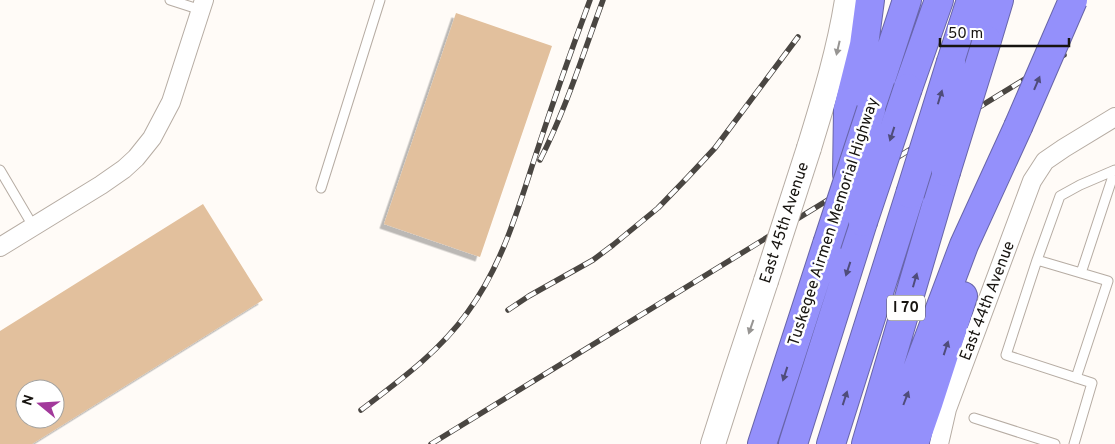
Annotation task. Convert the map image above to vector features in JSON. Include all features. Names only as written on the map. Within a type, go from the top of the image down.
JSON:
[{"type":"highway","points":[[847,183],[848,109],[864,45],[870,0]]},
{"type":"highway","name":"Tuskegee Airmen Memorial Highway","points":[[762,444],[907,0]]},
{"type":"highway","points":[[792,444],[863,222],[939,0]]},
{"type":"highway","points":[[831,444],[970,0]]},
{"type":"highway","name":"I 70","points":[[866,444],[999,0]]},
{"type":"highway","points":[[889,444],[964,245],[1073,0]]},
{"type":"highway","points":[[914,444],[1018,127]]},
{"type":"main road","name":"East 45th Avenue","points":[[713,444],[825,98],[848,0]]},
{"type":"street","points":[[0,247],[102,185],[136,158],[152,138],[171,102],[203,5]]},
{"type":"street","name":"East 44th Avenue","points":[[939,444],[947,409],[1032,181],[1045,161],[1115,117]]},
{"type":"lane","points":[[170,0],[203,5]]},
{"type":"lane","points":[[320,188],[380,0]]},
{"type":"lane","points":[[0,170],[33,226]]},
{"type":"lane","points":[[1074,444],[1092,383],[1006,355],[1060,196],[1115,170]]},
{"type":"lane","points":[[1081,273],[1115,170]]},
{"type":"lane","points":[[1038,260],[1081,273],[1111,278],[1076,378]]},
{"type":"lane","points":[[974,418],[1055,444]]},
{"type":"building","points":[[456,13],[552,46],[480,257],[384,224]]},
{"type":"building","points":[[203,204],[263,300],[65,423],[65,379],[15,379],[15,429],[56,429],[32,444],[0,444],[0,331]]},
{"type":"railway","points":[[361,410],[418,365],[444,341],[467,313],[490,276],[508,237],[590,0]]},
{"type":"railway","points":[[540,160],[566,101],[603,0]]},
{"type":"railway","points":[[508,310],[593,260],[658,208],[715,148],[798,37]]},
{"type":"railway","points":[[431,444],[1064,55]]}]
